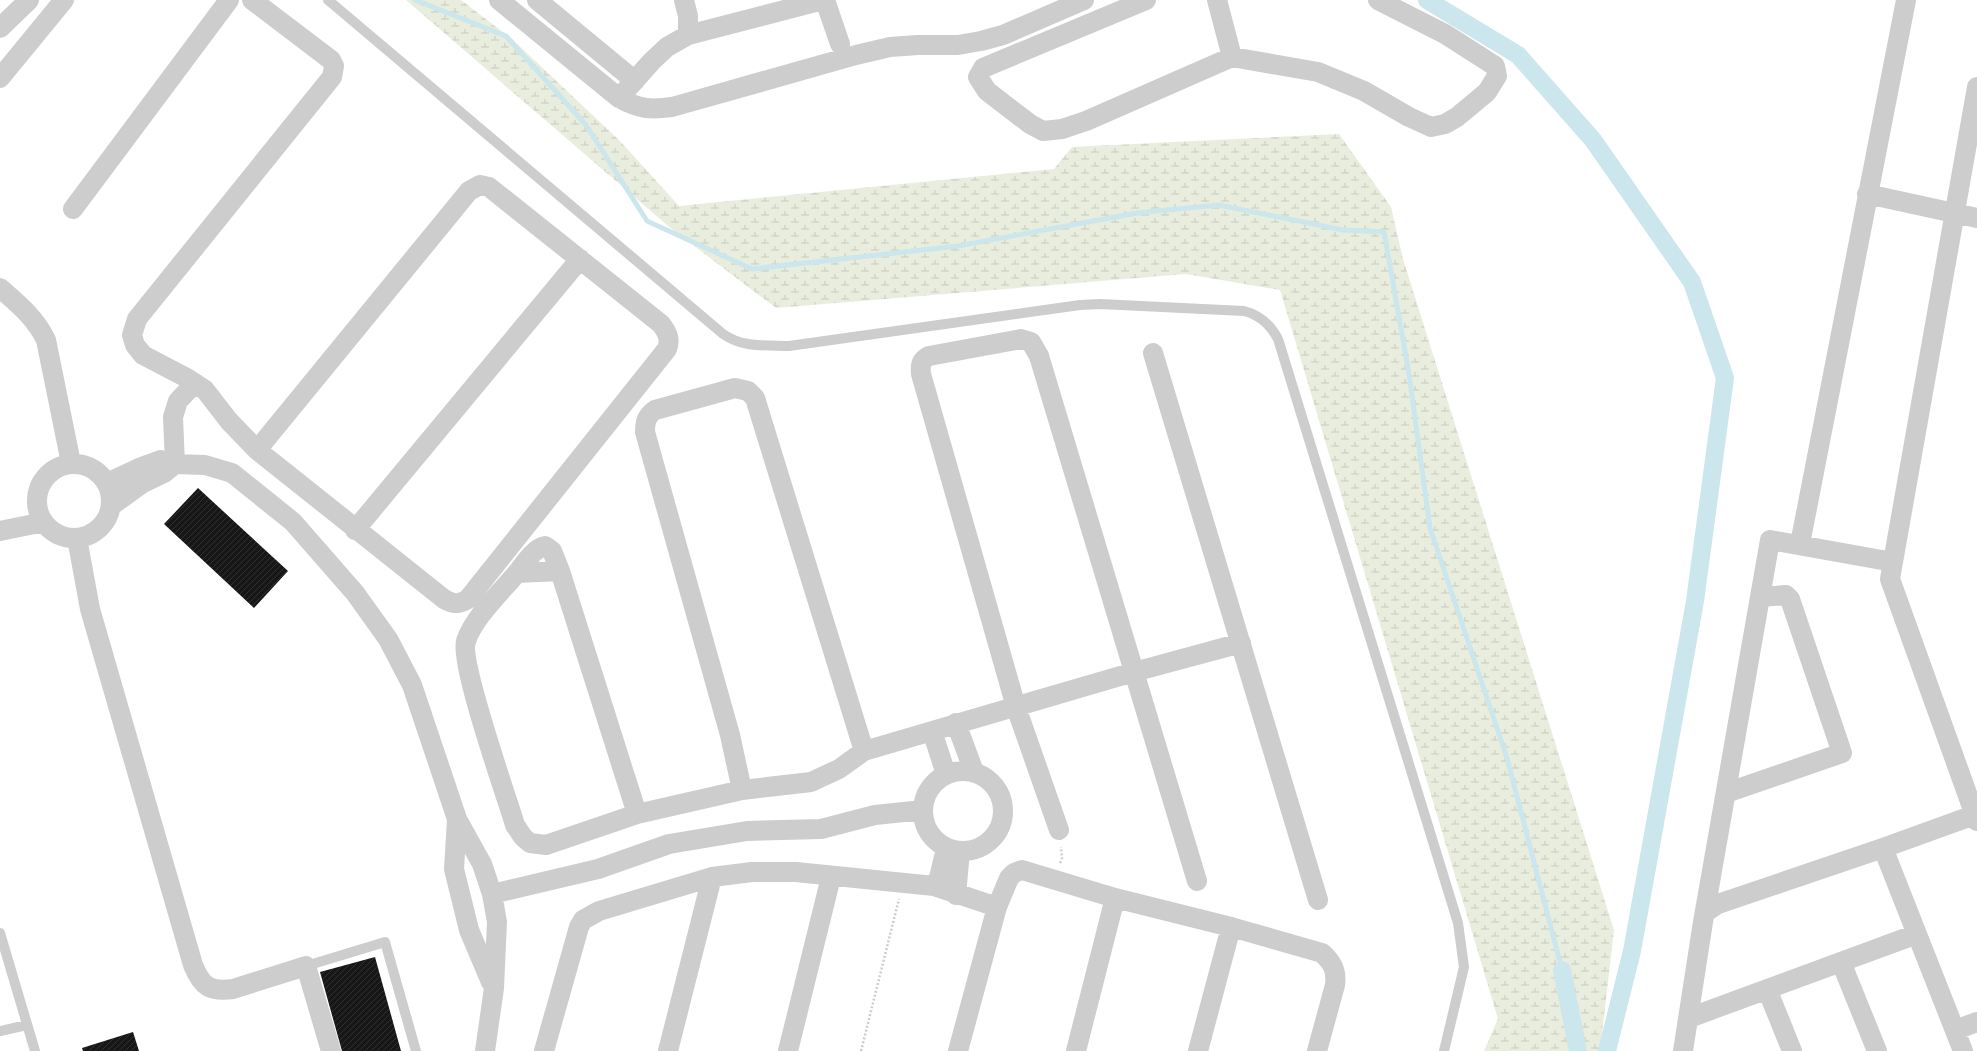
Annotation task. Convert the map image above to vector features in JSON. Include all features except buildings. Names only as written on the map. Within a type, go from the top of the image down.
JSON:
[{"type":"street","points":[[0,28],[29,0]]},
{"type":"street","points":[[0,78],[64,0]]},
{"type":"street","points":[[73,209],[229,0]]},
{"type":"street","points":[[252,0],[332,60],[334,71],[332,77],[137,319],[132,335],[134,345],[142,355],[195,383],[205,390],[229,421],[257,450],[355,530],[444,599],[455,604],[461,603],[468,599],[667,349],[669,343],[666,331],[661,324],[489,187],[480,185],[469,190],[257,450]]},
{"type":"street","points":[[499,0],[619,98],[642,109],[672,107],[856,54],[890,47],[958,45],[981,41],[1003,35],[1084,0]]},
{"type":"street","points":[[537,0],[635,81]]},
{"type":"street","points":[[684,0],[688,16],[688,36]]},
{"type":"street","points":[[619,98],[667,47],[688,36],[824,0],[840,44]]},
{"type":"street","points":[[1146,0],[983,68],[978,77],[987,91],[1030,124],[1043,131],[1062,129],[1086,121],[1232,57],[1318,72],[1364,91],[1432,127],[1445,124],[1457,117],[1487,92],[1497,76],[1494,66],[1445,34],[1378,0]]},
{"type":"street","points":[[1217,0],[1232,57]]},
{"type":"street","points":[[1800,544],[1906,0]]},
{"type":"street","points":[[1706,912],[1718,904],[1976,816],[1890,579],[1977,87]]},
{"type":"street","points":[[1867,194],[1977,218]]},
{"type":"street","points":[[355,530],[580,259]]},
{"type":"street","points":[[0,288],[29,313],[40,327],[46,340],[71,463]]},
{"type":"street","points":[[1059,830],[1016,707],[921,374],[921,363],[929,356],[1022,339],[1031,342],[1034,345],[1039,356],[1197,881]]},
{"type":"street","points":[[1153,353],[1318,900]]},
{"type":"street","points":[[175,464],[173,417],[178,401],[195,383]]},
{"type":"street","points":[[742,790],[730,735],[645,432],[646,420],[655,410],[735,388],[748,391],[755,398],[864,751]]},
{"type":"street","points":[[107,483],[139,468],[161,460],[175,464],[205,465],[232,473],[293,522],[355,593],[388,639],[412,685],[456,818],[482,864],[492,894],[497,922],[494,988],[485,1051]]},
{"type":"street","points":[[71,463],[82,464],[101,474],[107,483],[111,494],[111,506],[107,518],[100,528],[89,535],[77,538],[64,537],[53,531],[44,522],[38,510],[37,498],[40,485],[48,474],[58,467],[71,463]]},
{"type":"street","points":[[111,506],[143,483],[164,473],[175,464]]},
{"type":"street","points":[[0,531],[44,522]]},
{"type":"street","points":[[77,538],[90,609],[197,976],[203,984],[213,990],[233,989],[306,966],[331,1051]]},
{"type":"street","points":[[1683,1051],[1770,540],[1800,544],[1893,562]]},
{"type":"street","points":[[636,814],[560,571],[517,573],[479,619],[470,632],[465,648],[469,676],[518,831],[530,843],[546,845],[636,814],[742,790],[811,782],[838,769],[864,751],[1134,672],[1240,643]]},
{"type":"street","points":[[1726,793],[1842,753],[1790,599],[1786,595],[1761,596]]},
{"type":"street","points":[[956,724],[974,772]]},
{"type":"street","points":[[932,731],[946,774]]},
{"type":"street","points":[[960,771],[974,772],[986,778],[995,787],[1001,799],[1003,812],[1001,824],[994,836],[985,845],[973,850],[953,850],[936,841],[929,832],[924,822],[924,799],[929,788],[946,774],[960,771]]},
{"type":"street","points":[[492,894],[598,869],[669,844],[748,831],[821,829],[875,814],[923,810]]},
{"type":"street","points":[[456,818],[454,869],[469,930],[494,988]]},
{"type":"street","points":[[1883,848],[1963,1051]]},
{"type":"street","points":[[934,886],[953,850]]},
{"type":"street","points":[[953,850],[956,895]]},
{"type":"street","points":[[958,1051],[996,907],[1009,878],[1014,873],[1022,870],[1028,870],[1115,898],[1231,927],[1322,953],[1330,960],[1336,976],[1336,984],[1317,1051]]},
{"type":"street","points":[[544,1051],[579,927],[584,920],[599,911],[712,877],[752,872],[781,872],[934,886],[956,895],[996,907]]},
{"type":"street","points":[[668,1051],[712,877]]},
{"type":"street","points":[[788,1051],[831,877]]},
{"type":"street","points":[[1076,1051],[1115,898]]},
{"type":"street","points":[[1198,1051],[1231,927]]},
{"type":"street","points":[[1688,1024],[1767,990],[1917,934]]},
{"type":"street","points":[[1840,962],[1877,1051]]},
{"type":"street","points":[[1767,990],[1792,1051]]},
{"type":"street","points":[[1955,1030],[1977,1022]]},
{"type":"street","points":[[1688,1024],[1695,1051]]},
{"type":"lane","points":[[328,0],[723,334],[735,342],[754,345],[789,346],[1080,305],[1100,304],[1244,311],[1253,313],[1263,319],[1273,330],[1278,339],[1458,923],[1464,967],[1444,1051]]},
{"type":"lane","points":[[0,933],[35,1051]]},
{"type":"lane","points":[[306,966],[385,942],[416,1051]]},
{"type":"lane","points":[[0,1031],[27,1025]]},
{"type":"path","points":[[1054,879],[1062,858],[1059,830]]},
{"type":"path","points":[[861,1051],[903,883]]},
{"type":"green space","points":[[406,0],[461,0],[512,39],[620,141],[679,206],[1054,169],[1072,147],[1339,134],[1391,207],[1403,259],[1614,930],[1600,1051],[1484,1051],[1498,1019],[1280,290],[1186,274],[776,308],[668,226]]},
{"type":"waterway","points":[[415,0],[506,36],[586,125],[647,221],[752,269],[958,246],[1137,213],[1219,205],[1343,230],[1384,232],[1409,374],[1430,528],[1507,758],[1562,970]]},
{"type":"waterway","points":[[1427,0],[1518,55],[1593,140],[1692,282],[1725,378],[1695,601],[1632,951],[1607,1051]]},
{"type":"waterway","points":[[1562,970],[1578,1051]]}]
